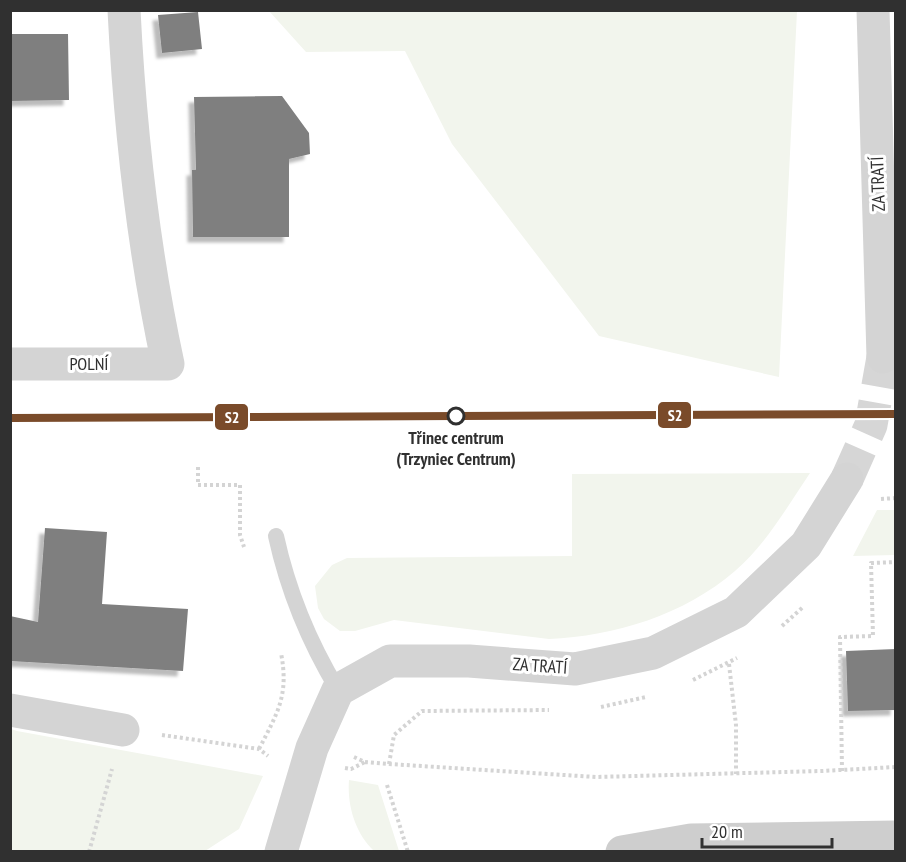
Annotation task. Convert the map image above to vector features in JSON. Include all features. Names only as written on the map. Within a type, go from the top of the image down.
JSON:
[{"type":"main road","points":[[622,852],[696,846],[896,837]]},
{"type":"street","name":"POLNÍ","points":[[10,364],[168,364],[153,294],[140,193],[127,69],[124,10]]},
{"type":"street","name":"ZA TRATÍ","points":[[873,10],[883,357]]},
{"type":"street","name":"ZA TRATÍ","points":[[338,690],[390,662],[470,661],[575,669],[653,653],[736,612],[806,545],[847,479]]},
{"type":"street","points":[[281,852],[312,748],[338,690]]},
{"type":"street","points":[[10,710],[123,730]]},
{"type":"lane","points":[[276,536],[285,578],[316,654],[338,690]]},
{"type":"path","points":[[198,467],[198,485],[240,485],[240,535],[247,556]]},
{"type":"path","points":[[877,499],[896,498]]},
{"type":"path","points":[[842,771],[840,637],[873,636],[870,563],[896,562]]},
{"type":"path","points":[[260,749],[283,698],[286,678],[279,643]]},
{"type":"path","points":[[729,664],[736,725],[736,774]]},
{"type":"path","points":[[389,764],[394,735],[422,711]]},
{"type":"path","points":[[88,852],[123,730],[260,749],[270,759]]},
{"type":"path","points":[[265,739],[275,742]]},
{"type":"path","points":[[354,757],[365,762],[389,764],[596,777],[842,771],[896,767]]},
{"type":"path","points":[[351,769],[365,762]]},
{"type":"path","points":[[387,785],[408,852]]},
{"type":"shaded area","points":[[269,11],[797,11],[779,377],[599,336],[452,144],[405,51],[306,52]]},
{"type":"shaded area","points":[[810,473],[767,537],[735,571],[694,600],[623,628],[549,639],[394,620],[355,631],[340,631],[324,619],[318,608],[315,586],[332,565],[347,558],[572,556],[572,474]]},
{"type":"shaded area","points":[[877,510],[895,510],[895,555],[853,556]]},
{"type":"shaded area","points":[[11,729],[263,776],[239,829],[205,851],[11,851]]},
{"type":"shaded area","points":[[349,780],[378,785],[399,851],[374,851],[367,844],[357,827],[351,809]]},
{"type":"building","points":[[198,12],[202,49],[162,53],[158,15]]},
{"type":"building","points":[[10,34],[68,34],[69,100],[10,101]]},
{"type":"building","points":[[282,96],[309,133],[310,154],[289,159],[289,237],[193,237],[192,170],[196,170],[194,97]]},
{"type":"building","points":[[45,528],[107,532],[102,604],[188,609],[183,671],[10,661],[10,616],[38,622]]},
{"type":"building","points":[[896,649],[896,710],[848,711],[846,651]]},
{"type":"tunnel","points":[[847,479],[871,425],[883,357]]},
{"type":"transit line","name":"S2","points":[[10,418],[896,414]]},
{"type":"place","name":"Třinec centrum (Trzyniec Centrum)","points":[[456,416]]}]
